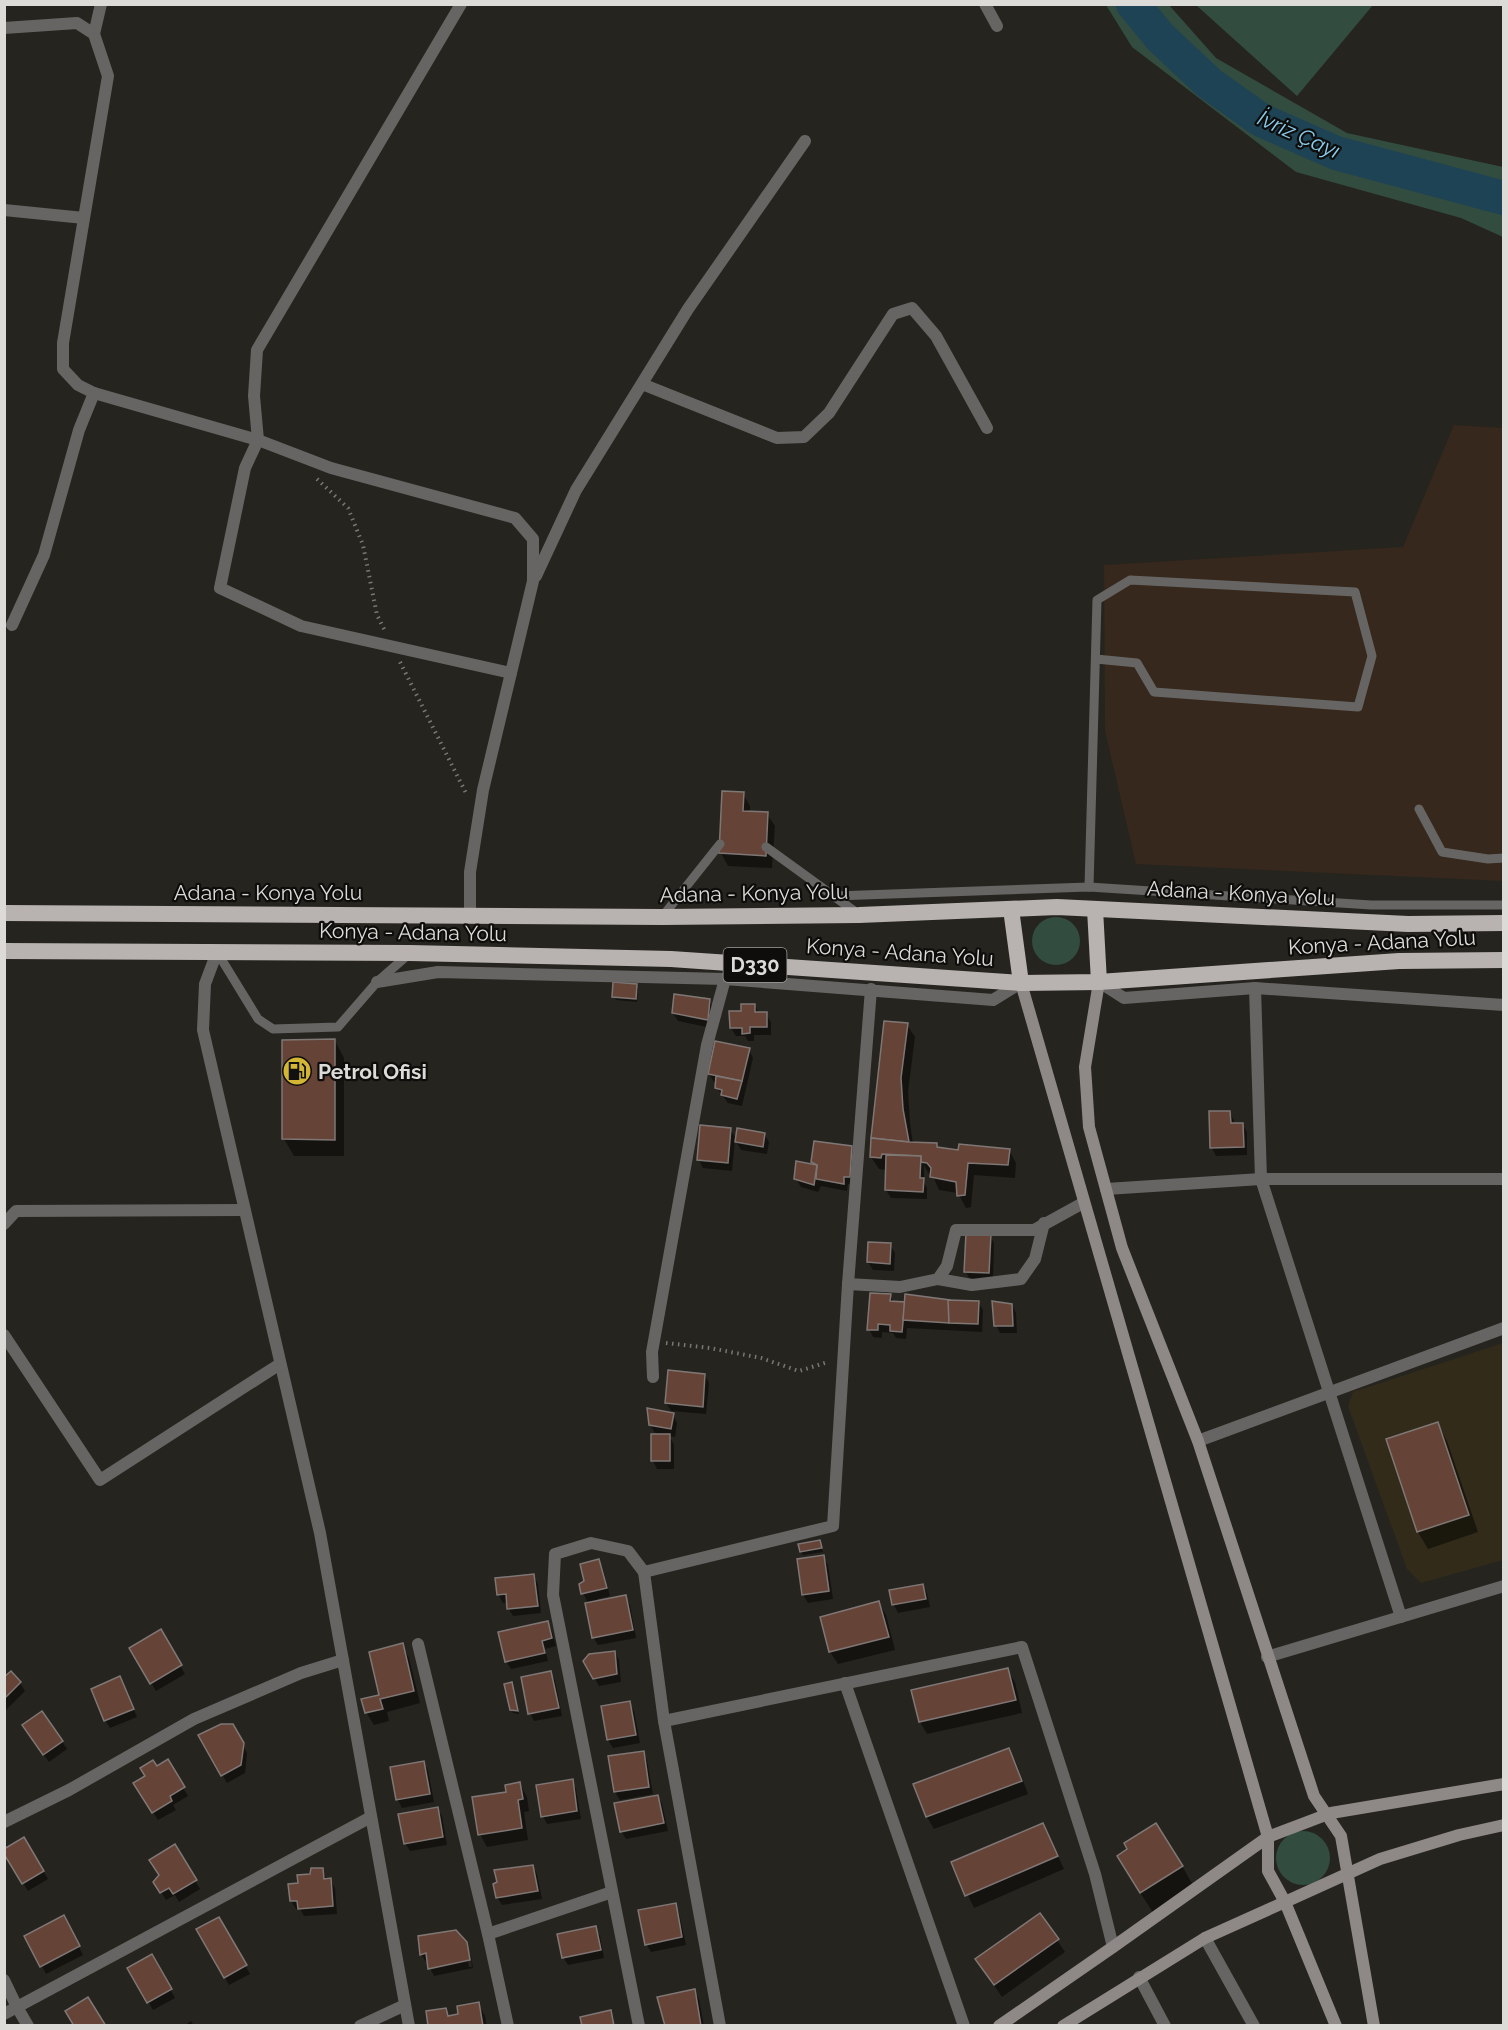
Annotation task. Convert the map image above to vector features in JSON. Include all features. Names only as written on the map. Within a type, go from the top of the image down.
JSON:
[{"type":"highway","name":"Adana - Konya Yolu","points":[[4,913],[662,917],[859,915],[1057,907],[1408,924],[1503,922]]},
{"type":"highway","points":[[1011,909],[1021,983]]},
{"type":"highway","points":[[1095,909],[1098,982]]},
{"type":"highway","name":"Konya - Adana Yolu","points":[[4,951],[410,953],[671,959],[1021,983],[1098,982],[1399,961],[1503,960]]},
{"type":"main road","points":[[1098,982],[1085,1067],[1089,1128],[1122,1248],[1198,1441],[1314,1796],[1341,1836],[1374,2025]]},
{"type":"main road","points":[[1021,983],[1268,1837],[1268,1871],[1285,1902],[1336,2025]]},
{"type":"main road","points":[[999,2025],[1268,1837],[1326,1815],[1503,1784]]},
{"type":"main road","points":[[1063,2025],[1205,1938],[1347,1873],[1380,1859],[1459,1835],[1503,1825]]},
{"type":"street","points":[[101,4],[94,34],[108,76],[63,343],[63,369],[78,385],[94,393],[258,440],[331,468],[515,518],[533,539],[533,581]]},
{"type":"street","points":[[461,4],[257,350],[254,396],[258,440],[245,468],[220,588],[301,626],[511,673]]},
{"type":"street","points":[[985,4],[998,26]]},
{"type":"street","points":[[4,28],[77,23],[94,34]]},
{"type":"street","points":[[470,915],[470,872],[483,790],[533,581],[576,490],[688,309],[805,141]]},
{"type":"street","points":[[4,210],[84,218]]},
{"type":"street","points":[[642,384],[777,438],[804,437],[829,413],[893,314],[912,308],[936,336],[987,428]]},
{"type":"street","points":[[12,625],[44,555],[79,430],[94,393]]},
{"type":"street","points":[[217,952],[205,984],[203,1030],[320,1533],[409,2025]]},
{"type":"street","points":[[377,982],[438,972],[725,979],[993,1000],[1021,983]]},
{"type":"street","points":[[653,1377],[653,1341],[706,1045],[725,979]]},
{"type":"street","points":[[1098,982],[1124,998],[1255,988],[1503,1005]]},
{"type":"street","points":[[1255,988],[1261,1179],[1401,1617]]},
{"type":"street","points":[[644,1572],[833,1526],[848,1284],[872,989]]},
{"type":"street","points":[[1106,1189],[1261,1179],[1503,1179]]},
{"type":"street","points":[[938,1279],[947,1266],[956,1230],[1034,1230],[1083,1203]]},
{"type":"street","points":[[4,1224],[16,1211],[244,1210]]},
{"type":"street","points":[[848,1284],[900,1287],[938,1279],[972,1285],[1021,1279],[1035,1259],[1044,1223]]},
{"type":"street","points":[[1198,1441],[1503,1328]]},
{"type":"street","points":[[4,1335],[100,1480],[280,1364]]},
{"type":"street","points":[[639,2025],[554,1595],[555,1554],[591,1543],[628,1551],[644,1572],[664,1721],[720,2025]]},
{"type":"street","points":[[1267,1657],[1503,1586]]},
{"type":"street","points":[[418,1644],[508,2025]]},
{"type":"street","points":[[664,1721],[1022,1647],[1095,1874],[1113,1947]]},
{"type":"street","points":[[4,1822],[69,1790],[194,1719],[301,1673],[343,1660]]},
{"type":"street","points":[[845,1683],[964,2025]]},
{"type":"street","points":[[4,2014],[371,1817]]},
{"type":"street","points":[[488,1934],[612,1893]]},
{"type":"street","points":[[1205,1938],[1254,2025]]},
{"type":"street","points":[[1139,1977],[1165,2025]]},
{"type":"street","points":[[4,1980],[28,2025]]},
{"type":"street","points":[[360,2025],[405,2005]]},
{"type":"lane","points":[[1089,887],[1097,600],[1130,580],[1355,592],[1372,656],[1358,707],[1154,692],[1137,663],[1096,659]]},
{"type":"lane","points":[[1419,808],[1442,852],[1488,859],[1503,858]]},
{"type":"lane","points":[[662,917],[720,844]]},
{"type":"lane","points":[[766,847],[859,915]]},
{"type":"lane","points":[[835,896],[1089,887],[1371,905],[1503,905]]},
{"type":"lane","points":[[217,952],[258,1019],[273,1029],[338,1027],[377,982],[410,953]]},
{"type":"path","points":[[653,1341],[751,1356],[799,1371],[844,1358]]},
{"type":"shaded area","points":[[1454,425],[1503,428],[1503,881],[1136,864],[1105,731],[1104,565],[1403,547]]},
{"type":"shaded area","points":[[1503,1343],[1503,1560],[1421,1583],[1407,1569],[1348,1406],[1353,1392]]},
{"type":"green space","points":[[1106,5],[1169,5],[1216,58],[1347,133],[1503,167],[1503,237],[1461,218],[1296,172],[1132,47]]},
{"type":"green space","points":[[1196,5],[1373,5],[1297,96]]},
{"type":"green space","points":[[1051,917],[1061,917],[1076,927],[1080,941],[1079,950],[1070,961],[1061,965],[1051,965],[1036,955],[1032,946],[1032,936],[1042,921]]},
{"type":"green space","points":[[1298,1831],[1308,1831],[1318,1835],[1326,1843],[1330,1858],[1326,1873],[1318,1881],[1308,1885],[1298,1885],[1288,1881],[1280,1873],[1276,1863],[1276,1853],[1280,1843],[1288,1835]]},
{"type":"building","points":[[722,791],[744,792],[743,811],[768,812],[766,856],[719,853]]},
{"type":"building","points":[[613,982],[637,984],[636,999],[612,997]]},
{"type":"building","points":[[674,994],[710,999],[708,1020],[672,1013]]},
{"type":"building","points":[[741,1004],[755,1004],[755,1012],[767,1012],[767,1027],[750,1027],[750,1033],[742,1034],[742,1028],[730,1028],[729,1011],[741,1011]]},
{"type":"building","points":[[884,1021],[908,1023],[901,1078],[903,1109],[909,1142],[871,1138]]},
{"type":"building","points":[[335,1039],[335,1140],[282,1139],[282,1040]]},
{"type":"building","points":[[715,1041],[750,1048],[742,1081],[708,1074]]},
{"type":"building","points":[[716,1076],[742,1081],[737,1099],[721,1095],[722,1090],[715,1088]]},
{"type":"building","points":[[1209,1111],[1230,1111],[1231,1123],[1243,1123],[1244,1147],[1210,1148]]},
{"type":"building","points":[[700,1125],[731,1128],[728,1163],[697,1160]]},
{"type":"building","points":[[737,1128],[765,1133],[763,1147],[735,1142]]},
{"type":"building","points":[[871,1138],[937,1143],[937,1147],[958,1150],[959,1144],[1010,1149],[1008,1165],[968,1163],[965,1195],[957,1196],[956,1182],[930,1177],[931,1168],[927,1163],[921,1162],[921,1156],[882,1154],[881,1158],[870,1157]]},
{"type":"building","points":[[814,1141],[852,1146],[850,1177],[844,1177],[844,1184],[816,1179],[817,1165],[811,1162]]},
{"type":"building","points":[[886,1155],[921,1156],[920,1178],[924,1178],[923,1192],[885,1190]]},
{"type":"building","points":[[796,1161],[817,1165],[814,1185],[794,1179]]},
{"type":"building","points":[[966,1233],[991,1234],[989,1273],[964,1272]]},
{"type":"building","points":[[868,1242],[891,1243],[890,1264],[867,1262]]},
{"type":"building","points":[[870,1293],[891,1294],[890,1301],[905,1302],[902,1332],[890,1331],[890,1325],[878,1324],[878,1330],[867,1330]]},
{"type":"building","points":[[905,1294],[950,1300],[949,1323],[903,1320]]},
{"type":"building","points":[[948,1300],[979,1301],[978,1324],[949,1323]]},
{"type":"building","points":[[992,1301],[1012,1304],[1013,1326],[994,1326]]},
{"type":"building","points":[[668,1370],[705,1374],[703,1407],[665,1403]]},
{"type":"building","points":[[647,1408],[674,1413],[671,1429],[649,1425]]},
{"type":"building","points":[[1438,1422],[1469,1515],[1417,1532],[1386,1439]]},
{"type":"building","points":[[651,1434],[670,1434],[670,1461],[651,1461]]},
{"type":"building","points":[[820,1540],[822,1548],[800,1552],[798,1544]]},
{"type":"building","points":[[824,1555],[829,1591],[802,1595],[797,1559]]},
{"type":"building","points":[[599,1559],[607,1588],[581,1594],[579,1584],[584,1581],[580,1564]]},
{"type":"building","points":[[534,1574],[538,1606],[507,1609],[506,1594],[497,1595],[495,1578]]},
{"type":"building","points":[[923,1584],[926,1599],[892,1605],[889,1590]]},
{"type":"building","points":[[626,1595],[633,1630],[592,1638],[585,1603]]},
{"type":"building","points":[[879,1601],[889,1637],[829,1652],[820,1617]]},
{"type":"building","points":[[548,1621],[552,1638],[542,1641],[545,1653],[505,1662],[498,1632]]},
{"type":"building","points":[[161,1629],[182,1665],[150,1684],[129,1648]]},
{"type":"building","points":[[403,1643],[414,1691],[380,1699],[383,1709],[365,1713],[361,1699],[379,1695],[369,1652]]},
{"type":"building","points":[[615,1651],[617,1674],[593,1679],[583,1661],[589,1654]]},
{"type":"building","points":[[1008,1668],[1016,1700],[919,1722],[911,1690]]},
{"type":"building","points":[[11,1671],[21,1682],[4,1699],[4,1677]]},
{"type":"building","points":[[551,1671],[559,1708],[528,1714],[521,1677]]},
{"type":"building","points":[[120,1676],[134,1709],[104,1721],[91,1689]]},
{"type":"building","points":[[512,1682],[518,1711],[510,1710],[504,1684]]},
{"type":"building","points":[[630,1701],[636,1735],[607,1740],[601,1706]]},
{"type":"building","points":[[42,1711],[63,1741],[43,1755],[22,1725]]},
{"type":"building","points":[[221,1724],[233,1724],[244,1743],[241,1765],[221,1776],[198,1735]]},
{"type":"building","points":[[1009,1748],[1022,1781],[926,1817],[913,1784]]},
{"type":"building","points":[[644,1751],[649,1787],[614,1792],[608,1756]]},
{"type":"building","points":[[168,1759],[185,1787],[170,1796],[172,1801],[152,1813],[133,1783],[145,1776],[140,1768],[153,1760],[157,1766]]},
{"type":"building","points":[[424,1761],[430,1794],[396,1800],[390,1767]]},
{"type":"building","points":[[573,1779],[577,1811],[541,1817],[536,1785]]},
{"type":"building","points":[[520,1782],[523,1799],[518,1800],[522,1828],[478,1835],[472,1797],[506,1792],[505,1785]]},
{"type":"building","points":[[658,1795],[664,1823],[620,1832],[614,1803]]},
{"type":"building","points":[[438,1807],[443,1837],[404,1844],[398,1814]]},
{"type":"building","points":[[1043,1823],[1058,1856],[965,1896],[951,1862]]},
{"type":"building","points":[[1156,1823],[1183,1866],[1140,1893],[1117,1856],[1127,1849],[1124,1843]]},
{"type":"building","points":[[24,1837],[44,1871],[22,1884],[4,1854],[4,1849]]},
{"type":"building","points":[[175,1844],[197,1880],[173,1894],[169,1888],[160,1893],[153,1882],[159,1875],[149,1860]]},
{"type":"building","points":[[533,1865],[538,1891],[496,1898],[493,1884],[497,1882],[494,1870]]},
{"type":"building","points":[[311,1868],[323,1868],[324,1879],[331,1878],[333,1906],[298,1909],[297,1901],[290,1901],[288,1884],[298,1883],[297,1875],[310,1874]]},
{"type":"building","points":[[676,1903],[682,1937],[645,1945],[638,1910]]},
{"type":"building","points":[[1040,1913],[1059,1939],[994,1985],[975,1959]]},
{"type":"building","points":[[64,1915],[80,1946],[40,1967],[24,1936]]},
{"type":"building","points":[[219,1917],[247,1965],[224,1978],[196,1929]]},
{"type":"building","points":[[596,1926],[601,1950],[562,1958],[557,1934]]},
{"type":"building","points":[[456,1930],[467,1942],[470,1960],[428,1969],[426,1953],[420,1955],[418,1936]]},
{"type":"building","points":[[152,1954],[172,1989],[147,2003],[127,1968]]},
{"type":"building","points":[[695,1989],[701,2026],[665,2026],[657,1997]]},
{"type":"building","points":[[88,1997],[106,2026],[74,2026],[65,2011]]},
{"type":"building","points":[[479,2002],[483,2026],[428,2026],[426,2011],[446,2008],[448,2016],[458,2014],[457,2006]]},
{"type":"building","points":[[611,2010],[614,2026],[582,2026],[580,2017]]},
{"type":"waterway","name":"İvriz Çayı","points":[[1133,4],[1160,37],[1209,83],[1261,120],[1336,153],[1504,198]]},
{"type":"place","name":"Petrol Ofisi","points":[[297,1071]]}]
